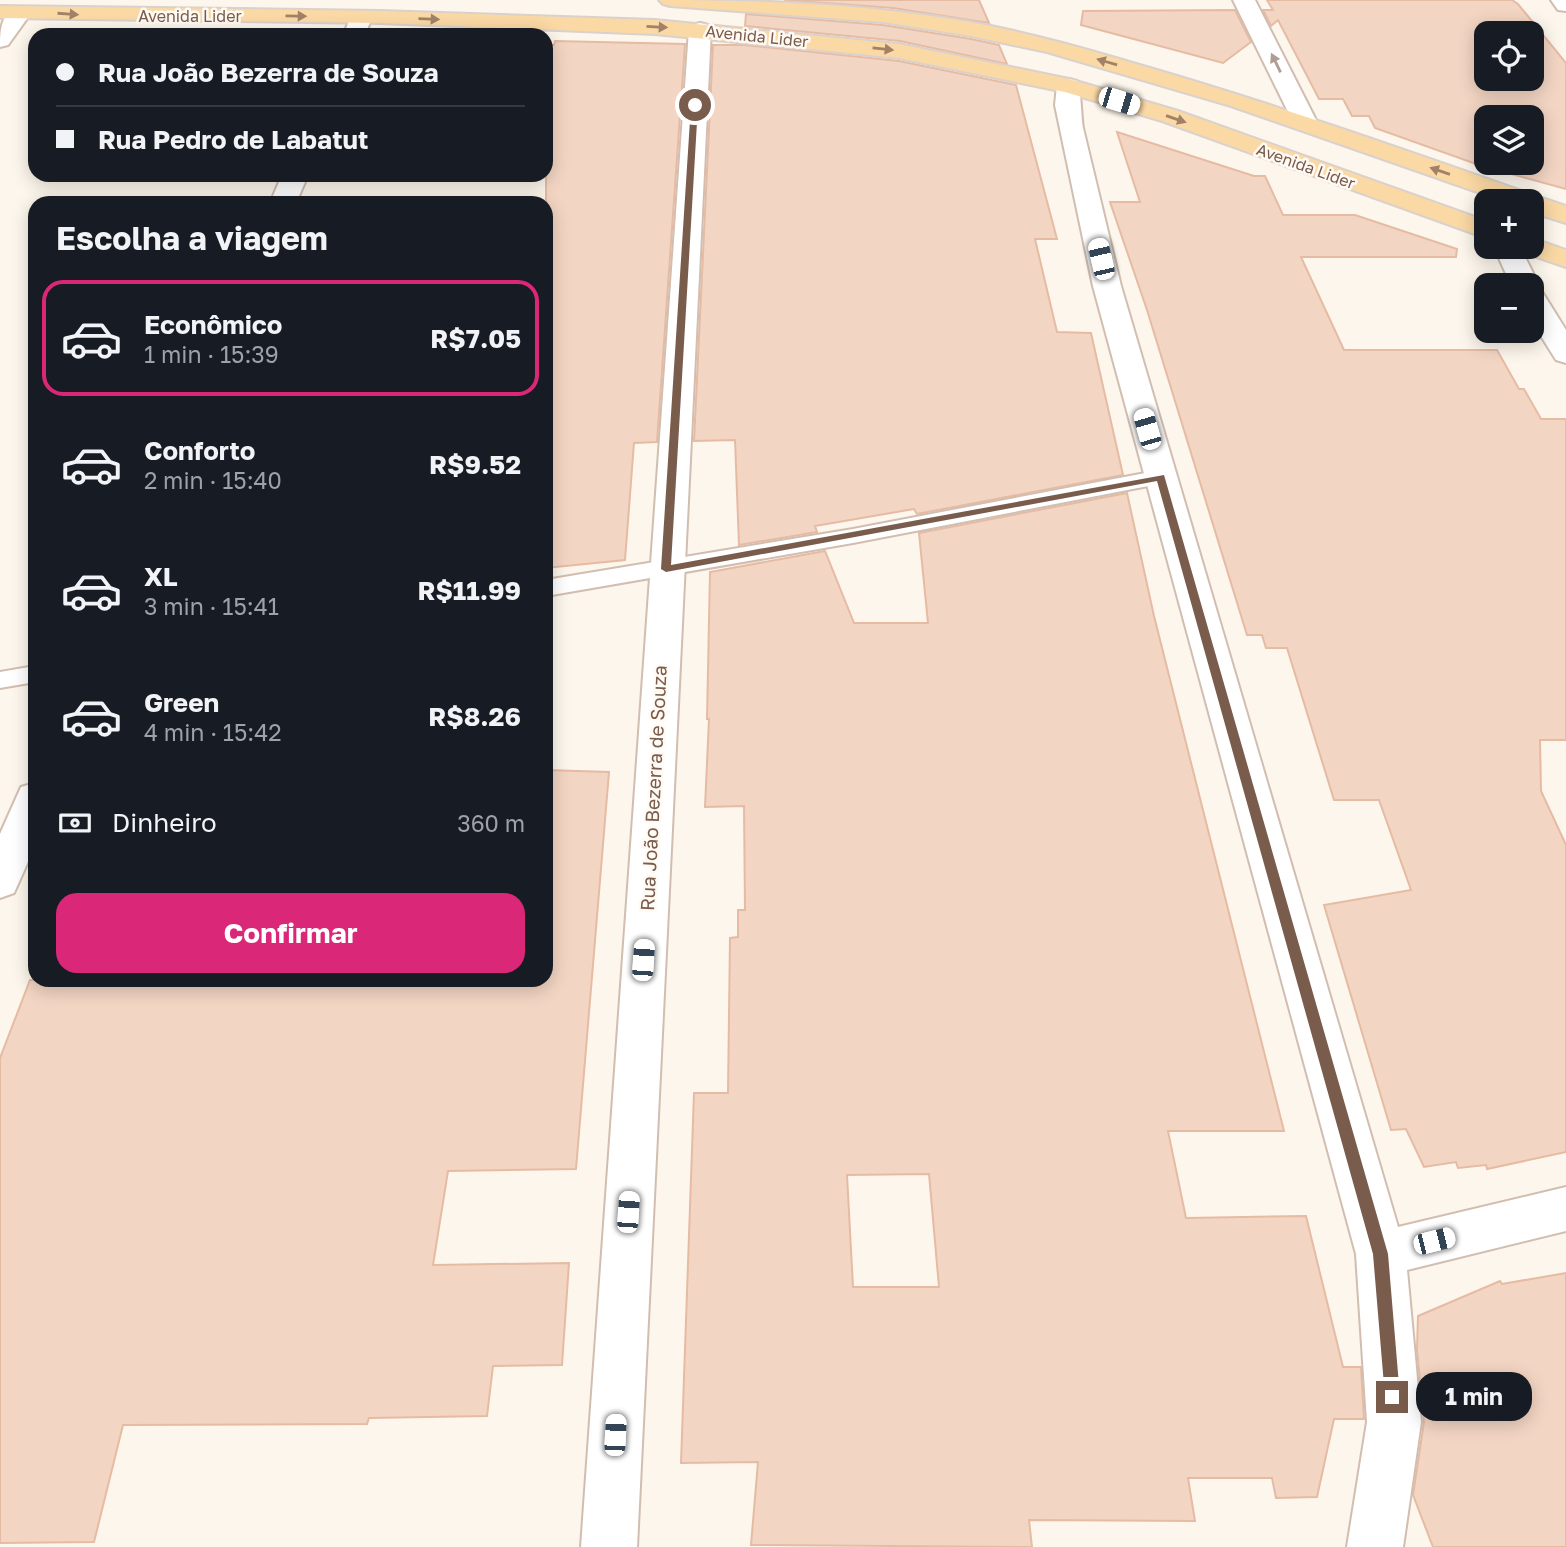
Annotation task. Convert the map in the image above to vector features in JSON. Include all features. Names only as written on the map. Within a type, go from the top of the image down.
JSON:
[{"type":"main road","points":[[128,16],[183,0]]},
{"type":"main road","name":"Avenida Lider","points":[[670,0],[687,10],[1069,86],[1170,116],[1474,226]]},
{"type":"main road","name":"Avenida Lider","points":[[10,12],[357,26],[687,10],[883,16],[971,29],[1051,46],[1239,101],[1492,189]]},
{"type":"main road","name":"Avenida Lider","points":[[1544,207],[1566,215]]},
{"type":"main road","points":[[1544,251],[1566,259]]},
{"type":"street","points":[[1244,0],[1306,124]]},
{"type":"street","points":[[1562,0],[1566,5]]},
{"type":"street","name":"Rua João Bezerra de Souza","points":[[608,1547],[666,569],[687,10]]},
{"type":"street","points":[[0,40],[10,12]]},
{"type":"street","points":[[1069,86],[1067,105],[1070,128],[1107,286],[1381,1254],[1394,1422],[1375,1547]]},
{"type":"street","points":[[1544,318],[1566,354]]},
{"type":"street","points":[[0,882],[28,814]]},
{"type":"street","points":[[1381,1254],[1566,1209]]},
{"type":"lane","points":[[553,587],[666,569],[1161,477]]},
{"type":"lane","points":[[0,680],[28,675]]},
{"type":"building","points":[[784,0],[979,0],[989,23],[893,8]]},
{"type":"building","points":[[1267,0],[1512,0],[1532,21],[1474,21],[1474,91],[1544,91],[1544,36],[1566,63],[1566,189],[1515,175],[1544,175],[1544,105],[1474,105],[1474,163],[1375,128],[1369,116],[1352,116],[1343,99],[1319,99],[1278,20],[1271,26],[1263,10],[1273,10]]},
{"type":"building","points":[[1235,10],[1251,42],[1223,63],[1081,25],[1083,11]]},
{"type":"building","points":[[746,14],[883,25],[971,39],[999,45],[1007,64],[900,41],[745,26]]},
{"type":"building","points":[[555,41],[685,44],[657,442],[634,443],[625,560],[553,567],[553,196],[546,196],[546,182],[553,182]]},
{"type":"building","points":[[713,45],[744,45],[899,61],[1016,85],[1057,239],[1035,239],[1057,332],[1091,333],[1123,475],[917,514],[914,509],[815,526],[817,532],[739,545],[735,440],[694,441]]},
{"type":"building","points":[[1117,132],[1254,176],[1265,176],[1283,215],[1355,215],[1457,249],[1456,257],[1301,257],[1344,350],[1497,350],[1519,389],[1524,389],[1541,419],[1566,419],[1566,740],[1540,740],[1541,791],[1566,845],[1566,1152],[1487,1169],[1486,1165],[1458,1168],[1456,1162],[1424,1167],[1406,1129],[1391,1130],[1324,905],[1411,890],[1379,800],[1334,800],[1287,648],[1266,648],[1262,635],[1247,635],[1147,310],[1110,202],[1140,202]]},
{"type":"building","points":[[1127,493],[1154,616],[1284,1131],[1168,1131],[1186,1218],[1306,1216],[1343,1367],[1361,1367],[1364,1419],[1334,1419],[1317,1497],[1276,1498],[1272,1478],[1188,1478],[1195,1521],[1029,1520],[1032,1547],[751,1545],[758,1462],[681,1463],[694,1093],[728,1093],[730,938],[738,937],[738,910],[745,910],[744,806],[705,807],[709,719],[710,572],[825,551],[854,623],[928,623],[919,533]],"holes":[[[929,1174],[939,1287],[853,1287],[847,1175]]]},
{"type":"building","points":[[553,770],[609,772],[576,1169],[448,1171],[433,1265],[569,1263],[562,1365],[493,1366],[487,1416],[369,1418],[367,1424],[123,1425],[94,1542],[0,1543],[0,1058],[28,985],[553,987]]},
{"type":"building","points":[[1566,1273],[1566,1547],[1433,1547],[1413,1495],[1424,1422],[1417,1350],[1418,1316],[1500,1281],[1502,1284]]},
{"type":"route","points":[[695,105],[666,569],[1161,477],[1381,1254],[1392,1397]]}]
